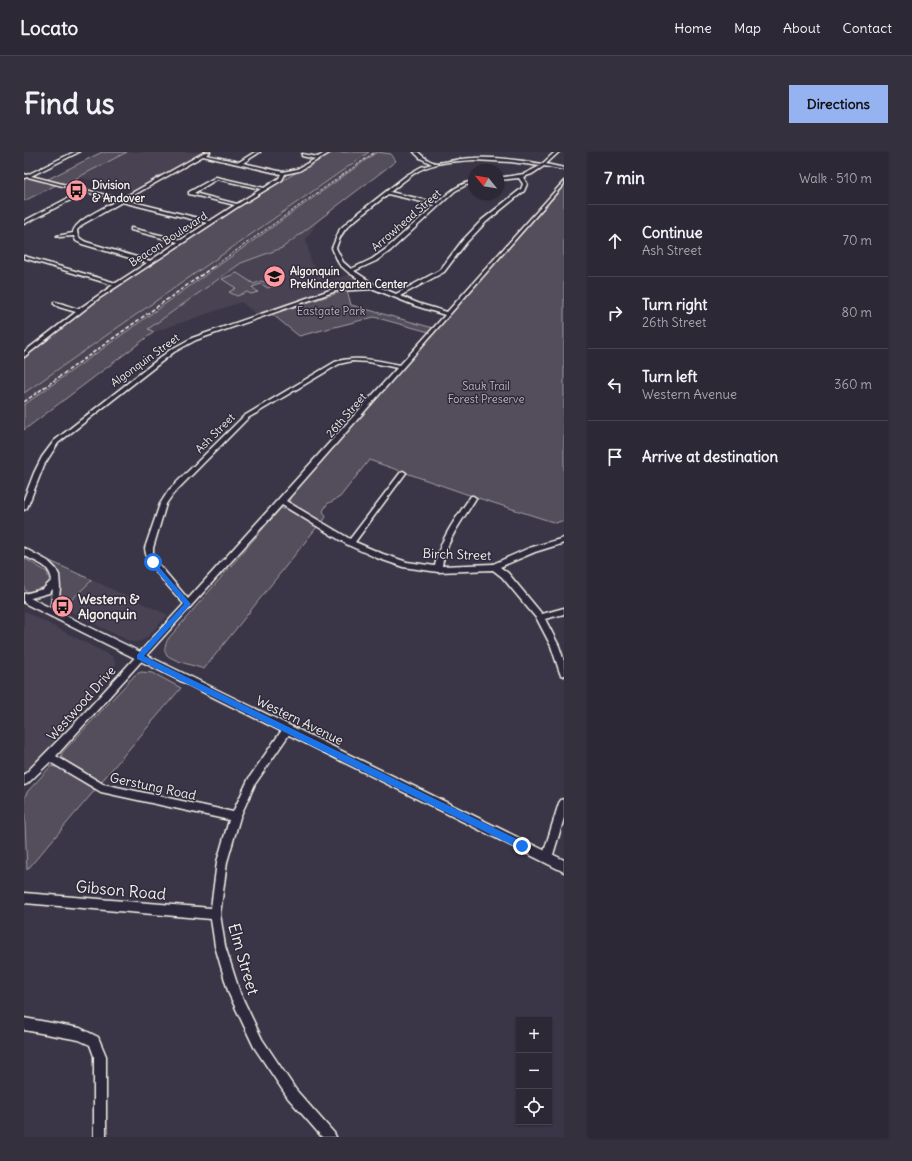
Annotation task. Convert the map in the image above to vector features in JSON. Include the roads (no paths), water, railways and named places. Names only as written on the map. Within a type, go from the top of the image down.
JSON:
[{"type":"main road","name":"Western Avenue","points":[[24,598],[139,657],[564,866]]},
{"type":"street","points":[[25,176],[77,152]]},
{"type":"street","points":[[150,262],[84,243],[78,240],[75,230],[81,224],[208,152]]},
{"type":"street","points":[[240,163],[258,152]]},
{"type":"street","name":"Beacon Boulevard","points":[[24,355],[79,311],[116,284],[211,222],[281,179],[283,173],[298,170],[329,152]]},
{"type":"street","points":[[416,152],[421,157],[435,164]]},
{"type":"street","points":[[469,152],[472,158]]},
{"type":"street","points":[[504,178],[521,177],[535,173],[557,152]]},
{"type":"street","points":[[203,155],[283,173]]},
{"type":"street","points":[[304,155],[318,158]]},
{"type":"street","points":[[448,314],[375,287],[350,271],[341,263],[334,248],[338,236],[348,223],[415,171],[435,164],[472,158],[514,158],[564,169]]},
{"type":"street","points":[[25,176],[211,222]]},
{"type":"street","points":[[396,296],[442,271],[464,242],[484,221],[523,190],[525,184],[521,177]]},
{"type":"street","points":[[238,205],[190,193],[216,178],[265,189]]},
{"type":"street","name":"26th Street","points":[[139,657],[282,502],[564,182]]},
{"type":"street","name":"Arrowhead Street","points":[[350,271],[374,260],[388,250],[454,190],[468,183]]},
{"type":"street","points":[[24,223],[85,191]]},
{"type":"street","points":[[387,193],[438,204]]},
{"type":"street","points":[[133,229],[182,242]]},
{"type":"street","points":[[59,236],[75,234]]},
{"type":"street","points":[[24,257],[116,284]]},
{"type":"street","name":"Algonquin Street","points":[[24,508],[40,464],[46,453],[56,442],[172,351],[206,334],[335,290],[375,287]]},
{"type":"street","points":[[56,303],[79,311]]},
{"type":"street","name":"Ash Street","points":[[188,604],[153,562],[149,554],[149,548],[163,504],[171,492],[246,417],[337,363],[359,359],[401,367]]},
{"type":"street","points":[[351,543],[403,473]]},
{"type":"street","points":[[438,569],[439,559],[444,545],[473,498]]},
{"type":"street","name":"Birch Street","points":[[282,502],[351,543],[380,556],[406,565],[438,569],[494,567],[505,574],[540,617],[555,646],[564,673]]},
{"type":"street","points":[[494,567],[532,550],[564,540]]},
{"type":"street","points":[[24,551],[30,556],[49,566],[55,574],[54,614]]},
{"type":"street","points":[[24,598],[46,591],[56,582]]},
{"type":"street","points":[[540,617],[564,611]]},
{"type":"street","name":"Westwood Drive","points":[[24,781],[50,757],[139,657]]},
{"type":"street","name":"Elm Street","points":[[287,730],[252,781],[235,817],[222,862],[215,914],[220,946],[235,994],[258,1043],[292,1094],[330,1137]]},
{"type":"street","name":"Gerstung Road","points":[[50,757],[100,788],[235,817]]},
{"type":"street","points":[[547,858],[564,803]]},
{"type":"street","name":"Gibson Road","points":[[24,898],[215,914]]},
{"type":"street","points":[[24,1024],[80,1034],[94,1041],[100,1056],[100,1137]]},
{"type":"railway","points":[[213,267],[375,152]]},
{"type":"railway","points":[[24,402],[214,266]]},
{"type":"place","name":"Division & Andover","points":[[77,191]]},
{"type":"place","name":"Algonquin PreKindergarten Center","points":[[274,277]]},
{"type":"place","name":"Western & Algonquin","points":[[62,606]]},
{"type":"park label","name":"Eastgate Park","points":[[331,311]]},
{"type":"park label","name":"Sauk Trail Forest Preserve","points":[[486,392]]}]
